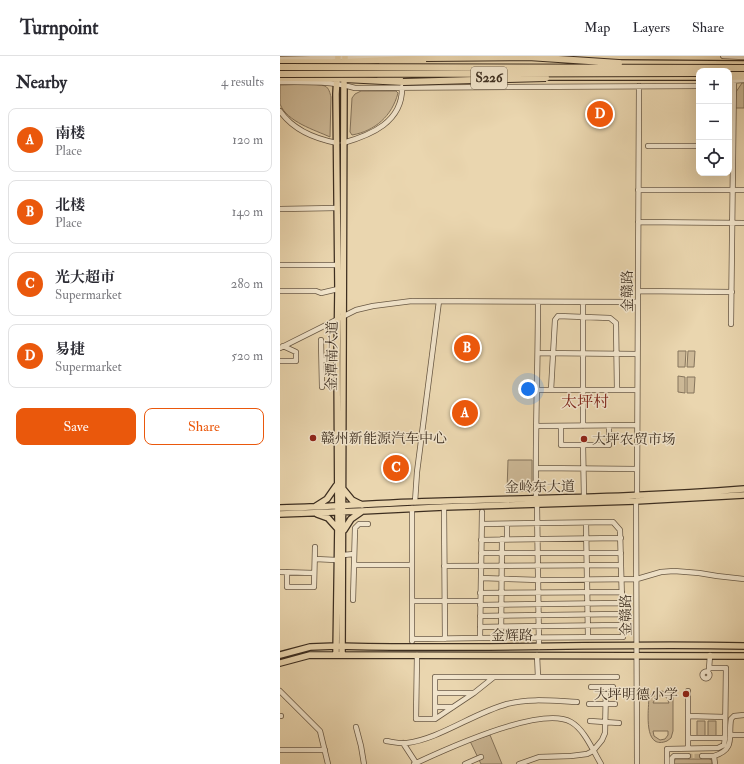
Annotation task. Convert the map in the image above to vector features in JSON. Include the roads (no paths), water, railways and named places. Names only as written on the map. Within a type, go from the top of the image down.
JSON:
[{"type":"highway","points":[[342,59],[528,57],[637,65],[744,68]]},
{"type":"highway","points":[[280,67],[706,67]]},
{"type":"highway","points":[[344,82],[403,85],[637,73]]},
{"type":"highway","points":[[280,74],[696,73]]},
{"type":"highway","points":[[732,78],[744,73]]},
{"type":"main road","name":"S226","points":[[280,62],[342,59],[744,64]]},
{"type":"main road","name":"金潭南大道","points":[[339,646],[343,554],[340,482],[344,316],[337,81],[342,59]]},
{"type":"main road","name":"金潭南大道","points":[[340,482],[337,359],[337,208],[344,82],[342,59]]},
{"type":"main road","name":"S226","points":[[280,78],[344,82],[696,77]]},
{"type":"main road","points":[[732,78],[744,77]]},
{"type":"main road","points":[[280,514],[312,510],[330,497],[340,482],[349,497],[363,508],[350,519],[343,534]]},
{"type":"main road","name":"金岭东大道","points":[[728,493],[744,489]]},
{"type":"main road","name":"金岭东大道","points":[[312,510],[392,507],[412,508],[537,505],[728,493],[744,495]]},
{"type":"main road","name":"金岭东大道","points":[[392,507],[415,502],[536,498],[637,498]]},
{"type":"main road","points":[[280,508],[312,510],[328,518],[337,528]]},
{"type":"main road","name":"金潭南大道","points":[[339,655],[336,560],[337,528],[340,509]]},
{"type":"main road","name":"金辉路","points":[[280,655],[310,647],[339,646],[744,646]]},
{"type":"main road","name":"金辉路","points":[[280,663],[310,655],[744,656]]},
{"type":"street","points":[[280,59],[342,59],[404,56]]},
{"type":"street","points":[[723,56],[744,57]]},
{"type":"street","points":[[732,78],[744,80]]},
{"type":"street","points":[[280,82],[337,81]]},
{"type":"street","points":[[280,110],[304,132],[321,140],[340,143],[369,134],[380,128],[391,119],[402,97],[403,85],[696,86]]},
{"type":"street","name":"金赣路","points":[[638,764],[637,354],[639,86]]},
{"type":"street","points":[[731,104],[731,140]]},
{"type":"street","points":[[648,146],[696,146]]},
{"type":"street","points":[[732,168],[732,324]]},
{"type":"street","points":[[638,190],[744,190]]},
{"type":"street","points":[[280,209],[337,208]]},
{"type":"street","points":[[638,222],[744,223]]},
{"type":"street","points":[[280,265],[338,266]]},
{"type":"street","points":[[280,291],[321,292],[338,289]]},
{"type":"street","points":[[638,291],[732,292]]},
{"type":"street","points":[[281,347],[356,310],[373,306],[412,301],[638,302]]},
{"type":"street","points":[[415,502],[416,472],[439,301]]},
{"type":"street","points":[[536,498],[538,302]]},
{"type":"street","points":[[583,302],[583,426]]},
{"type":"street","points":[[551,390],[554,320],[558,316],[610,318],[616,323],[617,390]]},
{"type":"street","points":[[321,340],[322,387]]},
{"type":"street","points":[[280,361],[296,361],[296,352],[281,347]]},
{"type":"street","points":[[538,353],[637,354]]},
{"type":"street","points":[[322,360],[337,359]]},
{"type":"street","points":[[538,390],[637,390]]},
{"type":"street","points":[[537,426],[637,425]]},
{"type":"street","points":[[561,426],[561,445],[609,445],[608,426]]},
{"type":"street","points":[[583,445],[584,498]]},
{"type":"street","points":[[536,468],[637,469]]},
{"type":"street","points":[[537,505],[539,553],[539,647]]},
{"type":"street","points":[[444,507],[445,639]]},
{"type":"street","points":[[412,508],[412,647]]},
{"type":"street","points":[[480,638],[482,512]]},
{"type":"street","points":[[412,640],[623,637],[621,538],[620,530],[613,522],[482,524]]},
{"type":"street","points":[[586,523],[588,638]]},
{"type":"street","points":[[353,600],[355,528],[359,524],[368,524]]},
{"type":"street","points":[[501,638],[502,553],[507,524]]},
{"type":"street","points":[[481,540],[621,538]]},
{"type":"street","points":[[287,572],[287,587],[314,587],[314,546]]},
{"type":"street","points":[[481,553],[621,553]]},
{"type":"street","points":[[343,554],[354,554]]},
{"type":"street","points":[[315,559],[336,560]]},
{"type":"street","points":[[354,564],[412,565]]},
{"type":"street","points":[[444,566],[621,565]]},
{"type":"street","points":[[481,578],[502,580],[637,579],[661,572],[674,571],[744,579]]},
{"type":"street","points":[[280,572],[314,573]]},
{"type":"street","points":[[480,592],[622,592]]},
{"type":"street","points":[[412,602],[444,601],[501,604],[622,603]]},
{"type":"street","points":[[480,616],[622,614]]},
{"type":"street","points":[[480,627],[623,625]]},
{"type":"street","points":[[417,655],[416,719],[435,719],[474,693],[494,677]]},
{"type":"street","points":[[537,655],[538,677]]},
{"type":"street","points":[[667,764],[667,749],[718,748],[725,743],[726,668],[708,670],[710,656]]},
{"type":"street","points":[[435,719],[435,677],[617,677]]},
{"type":"street","points":[[590,687],[613,687]]},
{"type":"street","points":[[519,764],[539,757],[580,755],[593,751],[602,740],[605,733],[606,687]]},
{"type":"street","points":[[280,691],[320,731],[328,764]]},
{"type":"street","points":[[688,691],[688,748]]},
{"type":"street","points":[[435,693],[474,693]]},
{"type":"street","points":[[386,741],[403,743],[423,739],[490,709],[508,704],[527,701],[577,702]]},
{"type":"street","points":[[589,704],[614,704]]},
{"type":"street","points":[[435,707],[453,707]]},
{"type":"street","points":[[688,716],[726,717]]},
{"type":"street","points":[[702,756],[714,756],[720,754],[728,748],[731,719],[734,716],[744,716]]},
{"type":"street","points":[[403,743],[415,764],[468,740],[516,724],[557,718],[572,722],[579,729],[601,764]]},
{"type":"street","points":[[590,721],[619,723]]},
{"type":"street","points":[[356,727],[364,764]]},
{"type":"street","points":[[730,735],[744,735]]},
{"type":"street","points":[[688,738],[725,738]]},
{"type":"street","points":[[280,750],[324,750]]},
{"type":"street","points":[[672,764],[672,758],[674,756],[688,756]]},
{"type":"street","points":[[714,756],[715,764]]},
{"type":"street","points":[[465,764],[481,757]]},
{"type":"tunnel","points":[[688,756],[702,756]]},
{"type":"place","name":"易捷","points":[[600,114]]},
{"type":"place","name":"北楼","points":[[467,348]]},
{"type":"place","name":"南楼","points":[[465,413]]},
{"type":"place","name":"赣州新能源汽车中心","points":[[313,438]]},
{"type":"place","name":"大坪农贸市场","points":[[584,439]]},
{"type":"place","name":"光大超市","points":[[396,468]]},
{"type":"place","name":"大坪明德小学","points":[[686,694]]},
{"type":"district","name":"太坪村","points":[[585,402]]}]
